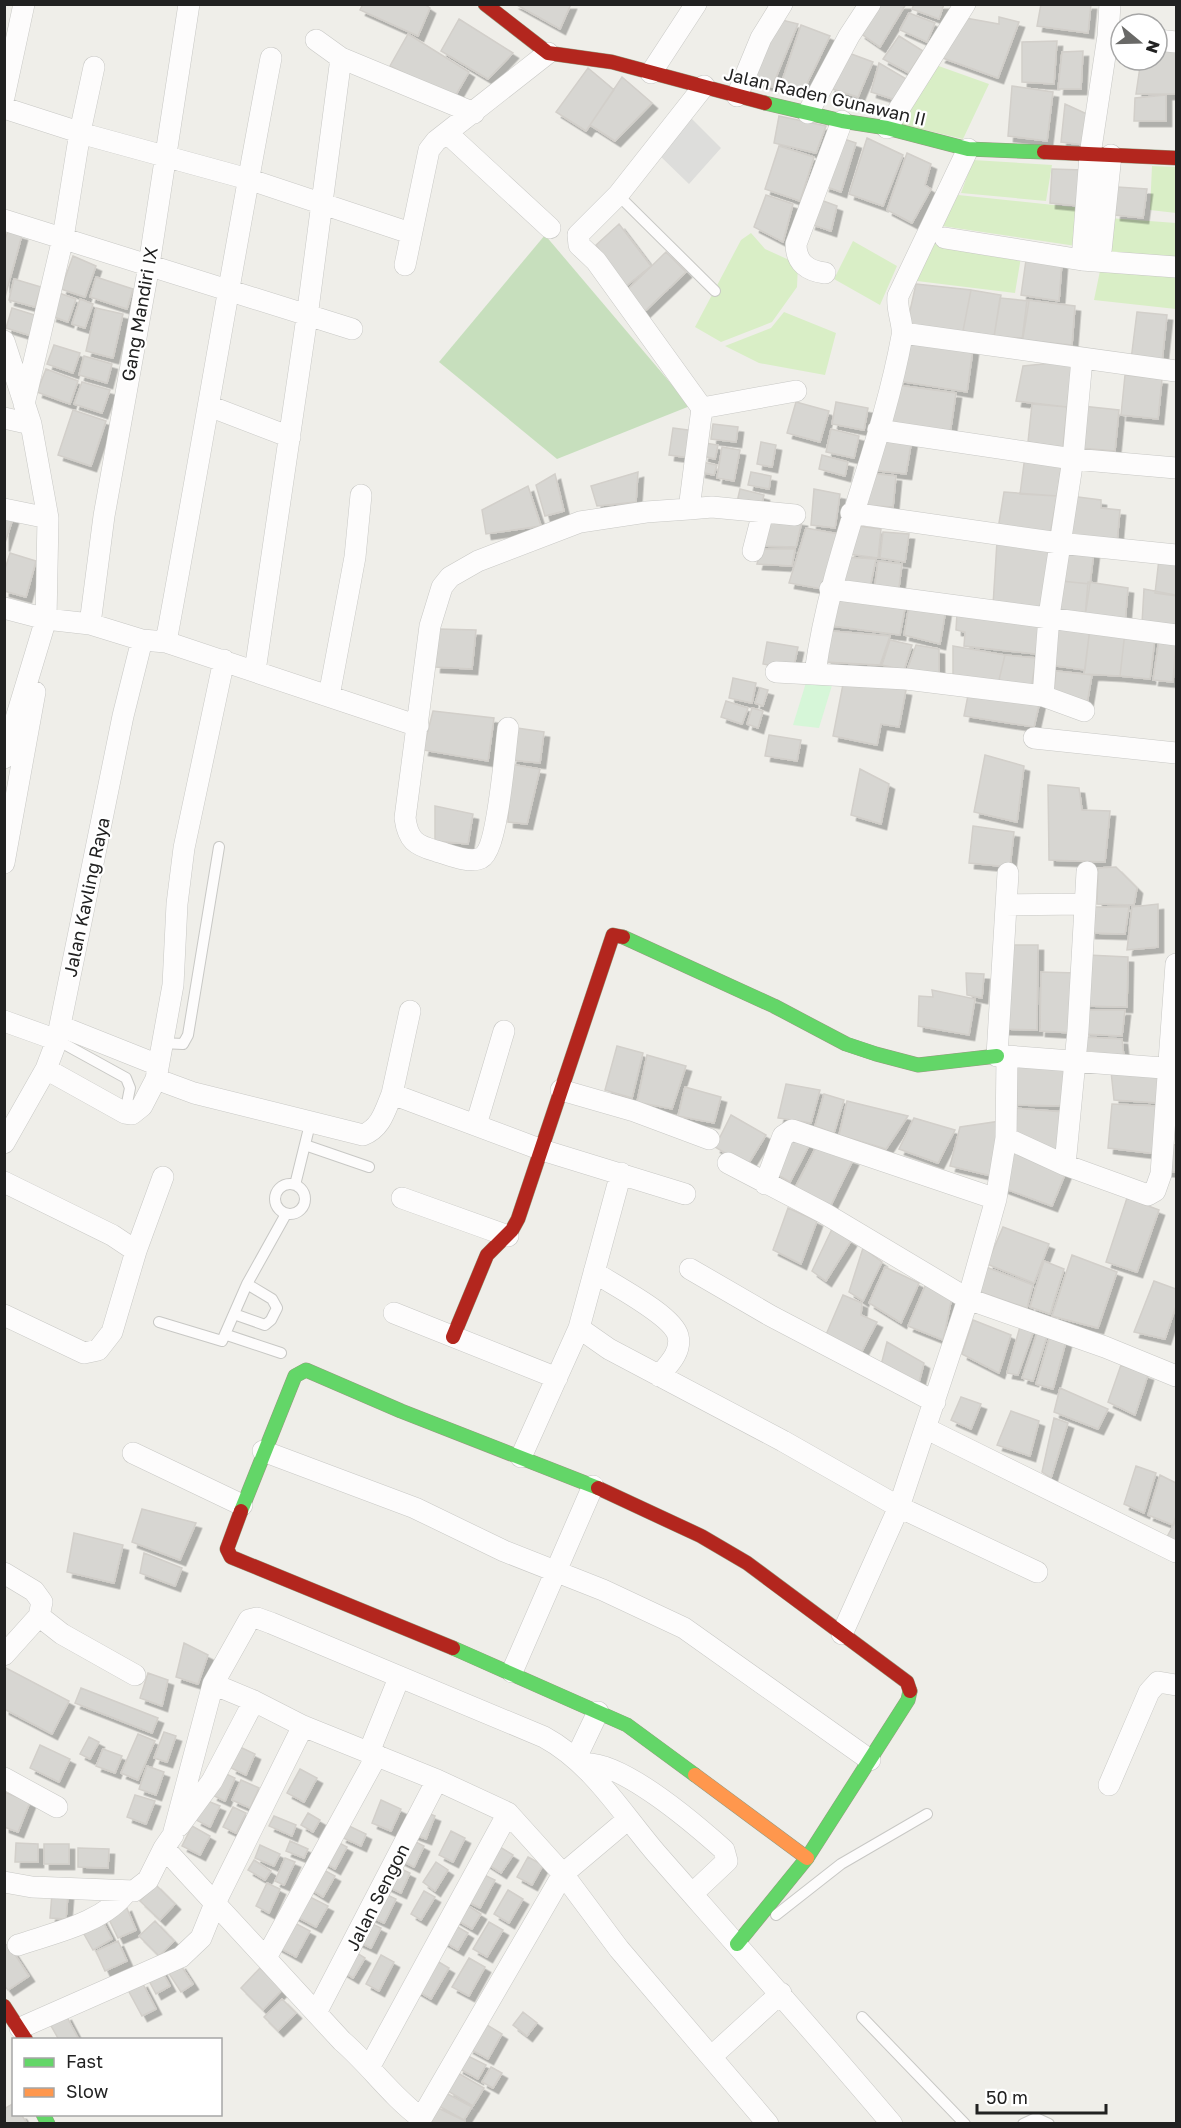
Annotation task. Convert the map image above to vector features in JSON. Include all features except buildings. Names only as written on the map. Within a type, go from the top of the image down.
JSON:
[{"type":"street","points":[[4,97],[24,4]]},
{"type":"street","name":"Gang Mandiri IX","points":[[90,624],[104,516],[149,264],[189,4]]},
{"type":"street","points":[[651,73],[696,4]]},
{"type":"street","points":[[737,96],[761,38],[782,4]]},
{"type":"street","points":[[808,113],[849,36],[870,4]]},
{"type":"street","points":[[887,128],[965,4]]},
{"type":"street","name":"Jalan Raden Gunawan II","points":[[488,6],[548,53],[612,62],[737,96],[842,121],[887,128],[968,149],[1176,158]]},
{"type":"street","points":[[316,40],[341,58],[474,113]]},
{"type":"street","points":[[405,265],[429,150],[447,133],[548,53]]},
{"type":"street","points":[[166,642],[209,406],[227,289],[271,58]]},
{"type":"street","points":[[255,671],[307,317],[341,58]]},
{"type":"street","points":[[27,415],[63,238],[80,132],[94,67]]},
{"type":"street","points":[[1091,261],[1110,72]]},
{"type":"street","points":[[689,510],[702,408],[596,261],[579,245],[578,235],[618,195],[704,86]]},
{"type":"street","points":[[4,108],[80,132],[248,179],[410,233]]},
{"type":"street","points":[[825,273],[813,272],[803,265],[796,244],[842,121]]},
{"type":"street","points":[[447,133],[550,228]]},
{"type":"street","points":[[815,673],[830,589],[878,430],[903,333],[897,308],[898,296],[968,149]]},
{"type":"street","points":[[4,220],[149,264],[307,317],[352,329]]},
{"type":"street","points":[[945,238],[1091,261],[1176,267]]},
{"type":"street","points":[[903,333],[1176,371]]},
{"type":"street","points":[[4,341],[27,415],[48,518],[46,619],[36,653],[23,724],[4,863]]},
{"type":"street","points":[[1043,696],[1049,616],[1073,459],[1082,359]]},
{"type":"street","points":[[702,408],[796,391]]},
{"type":"street","points":[[209,406],[290,437]]},
{"type":"street","points":[[4,418],[27,415]]},
{"type":"street","points":[[878,430],[1073,459],[1176,468]]},
{"type":"street","points":[[329,696],[356,557],[361,495]]},
{"type":"street","points":[[508,728],[492,844],[480,859],[471,859],[419,846],[410,838],[405,818],[430,626],[442,587],[450,577],[478,561],[580,522],[646,512],[712,507],[795,515]]},
{"type":"street","points":[[4,508],[48,518]]},
{"type":"street","points":[[753,551],[764,512]]},
{"type":"street","points":[[852,513],[1059,543],[1176,555]]},
{"type":"street","points":[[830,589],[1049,616],[1176,635]]},
{"type":"street","points":[[4,608],[46,619],[90,624],[142,640],[166,642],[418,726]]},
{"type":"street","name":"Jalan Kavling Raya","points":[[4,1143],[46,1069],[59,1033],[123,716],[142,640]]},
{"type":"street","points":[[46,1069],[125,1113],[132,1114],[142,1106],[157,1072],[173,985],[177,904],[184,848],[224,660]]},
{"type":"street","points":[[776,672],[906,679],[1043,696],[1084,711]]},
{"type":"street","points":[[4,758],[23,724]]},
{"type":"street","points":[[1034,738],[1176,753]]},
{"type":"street","points":[[1065,1165],[1075,1061],[1088,872]]},
{"type":"street","points":[[843,1634],[899,1507],[927,1429],[968,1299],[996,1199],[1006,1138],[1002,1056],[1008,873]]},
{"type":"street","points":[[1006,904],[1085,904]]},
{"type":"street","points":[[453,1337],[487,1255],[492,1248],[508,1236],[518,1219],[613,935],[618,935],[774,1006],[846,1044],[918,1065],[1002,1056],[1172,1069]]},
{"type":"street","points":[[1006,1138],[1065,1165],[1148,1195],[1155,1191],[1161,1174],[1172,1069],[1176,964]]},
{"type":"street","points":[[4,1021],[59,1033],[157,1072],[194,1093],[310,1124],[363,1135],[373,1131],[380,1124],[392,1094],[410,1011]]},
{"type":"street","points":[[476,1125],[504,1031]]},
{"type":"street","points":[[561,1090],[634,1111],[709,1139]]},
{"type":"street","points":[[392,1094],[542,1150],[685,1194]]},
{"type":"street","points":[[765,1184],[783,1136],[792,1130],[996,1199]]},
{"type":"street","points":[[728,1163],[824,1214],[968,1299],[1105,1347],[1176,1376]]},
{"type":"street","points":[[521,1457],[579,1328],[621,1173]]},
{"type":"street","points":[[4,1315],[84,1353],[98,1350],[112,1332],[136,1251],[163,1177]]},
{"type":"street","points":[[4,1182],[112,1235],[136,1251]]},
{"type":"street","points":[[402,1198],[508,1236]]},
{"type":"street","points":[[690,1269],[771,1316],[935,1402]]},
{"type":"street","points":[[594,1272],[664,1317],[676,1330],[679,1337],[676,1354],[659,1376]]},
{"type":"street","points":[[394,1313],[557,1378]]},
{"type":"street","points":[[579,1328],[609,1349],[783,1441],[899,1507],[1037,1572]]},
{"type":"street","points":[[742,1948],[807,1858],[908,1700],[909,1686],[903,1677],[726,1550],[593,1486],[401,1411],[306,1370],[295,1376],[263,1450],[227,1545],[231,1557],[512,1672],[627,1725],[807,1858]]},
{"type":"street","points":[[927,1429],[1176,1552]]},
{"type":"street","points":[[263,1450],[415,1508],[555,1573],[603,1590],[684,1628],[870,1760]]},
{"type":"street","points":[[133,1453],[242,1505]]},
{"type":"street","points":[[512,1672],[593,1486]]},
{"type":"street","points":[[4,1573],[40,1597],[42,1602],[39,1616],[4,1655]]},
{"type":"street","points":[[39,1616],[62,1634],[135,1675]]},
{"type":"street","points":[[169,1841],[213,1684],[244,1625],[257,1618],[544,1737],[580,1761],[627,1820],[742,1948],[892,2124]]},
{"type":"street","points":[[267,1956],[373,1753],[399,1678]]},
{"type":"street","points":[[1109,1785],[1149,1692],[1158,1682],[1176,1685]]},
{"type":"street","points":[[213,1684],[254,1701],[303,1726],[437,1780],[508,1813],[563,1874],[620,1949],[768,2124]]},
{"type":"street","points":[[4,1881],[32,1887],[127,1892],[141,1888],[148,1880],[169,1841],[212,1781],[254,1701]]},
{"type":"street","points":[[580,1761],[598,1712]]},
{"type":"street","points":[[4,2006],[23,2034],[181,1956],[201,1938],[216,1901],[303,1726]]},
{"type":"street","points":[[580,1761],[601,1764],[620,1772],[648,1790],[724,1850],[727,1861],[692,1894]]},
{"type":"street","points":[[4,1778],[57,1808]]},
{"type":"street","name":"Jalan Sengon","points":[[316,2013],[437,1780]]},
{"type":"street","points":[[370,2066],[508,1813]]},
{"type":"street","points":[[169,1841],[216,1901],[316,2013],[370,2066],[419,2121],[563,1874],[627,1820]]},
{"type":"street","points":[[18,1945],[81,1923],[111,1908],[127,1892]]},
{"type":"street","points":[[711,2057],[781,1993]]},
{"type":"lane","points":[[618,195],[715,291]]},
{"type":"lane","points":[[162,1043],[183,1044],[188,1035],[219,847]]},
{"type":"lane","points":[[59,1033],[126,1078],[130,1088],[125,1113]]},
{"type":"lane","points":[[295,1185],[310,1124]]},
{"type":"lane","points":[[305,1145],[369,1167]]},
{"type":"lane","points":[[295,1185],[303,1192],[304,1204],[297,1213],[286,1214],[277,1206],[276,1195],[283,1186],[295,1185]]},
{"type":"lane","points":[[159,1322],[219,1342],[227,1335],[247,1284],[286,1214]]},
{"type":"lane","points":[[234,1314],[265,1325],[272,1320],[277,1308],[273,1299],[247,1284]]},
{"type":"lane","points":[[227,1335],[281,1353]]},
{"type":"lane","points":[[742,1948],[764,1926],[820,1879],[927,1814]]},
{"type":"lane","points":[[862,2017],[965,2124]]},
{"type":"lane","points":[[1023,2124],[1036,2118],[1048,2124]]},
{"type":"shaded area","points":[[687,114],[721,148],[689,184],[657,153]]},
{"type":"green space","points":[[933,64],[989,84],[963,139],[896,123]]},
{"type":"green space","points":[[973,160],[1052,165],[1046,201],[961,193]]},
{"type":"green space","points":[[1152,166],[1176,167],[1176,213],[1150,210]]},
{"type":"green space","points":[[958,195],[1082,208],[1076,246],[942,226]]},
{"type":"green space","points":[[1109,218],[1176,223],[1176,258],[1109,251]]},
{"type":"green space","points":[[751,233],[765,249],[798,264],[797,287],[772,322],[721,342],[695,327],[741,240]]},
{"type":"green space","points":[[545,235],[690,406],[557,459],[439,362]]},
{"type":"green space","points":[[853,241],[897,266],[880,305],[834,279]]},
{"type":"green space","points":[[933,243],[1021,257],[1015,293],[917,281]]},
{"type":"green space","points":[[1101,266],[1176,273],[1176,309],[1094,300]]},
{"type":"green space","points":[[784,312],[836,333],[825,375],[759,363],[725,346],[771,328]]},
{"type":"green space","points":[[808,676],[833,682],[819,728],[793,725]]},
{"type":"traffic: fast","points":[[765,103],[842,121],[887,128],[968,149],[1044,152]]},
{"type":"traffic: fast","points":[[623,937],[774,1006],[846,1044],[876,1054],[918,1065],[997,1056]]},
{"type":"traffic: fast","points":[[241,1511],[295,1376],[306,1370],[401,1411],[598,1488]]},
{"type":"traffic: fast","points":[[453,1648],[627,1725],[695,1775]]},
{"type":"traffic: fast","points":[[737,1944],[807,1858],[908,1700],[910,1691]]},
{"type":"traffic: fast","points":[[44,2116],[48,2124]]},
{"type":"traffic: slow","points":[[695,1775],[807,1858]]},
{"type":"traffic: jam","points":[[485,4],[548,53],[612,62],[765,103]]},
{"type":"traffic: jam","points":[[1044,152],[1176,158]]},
{"type":"traffic: jam","points":[[453,1337],[487,1255],[512,1230],[518,1219],[613,935],[623,937]]},
{"type":"traffic: jam","points":[[598,1488],[701,1536],[747,1563],[907,1682],[910,1691]]},
{"type":"traffic: jam","points":[[241,1511],[227,1549],[231,1557],[453,1648]]},
{"type":"traffic: jam","points":[[4,2006],[25,2038]]}]
